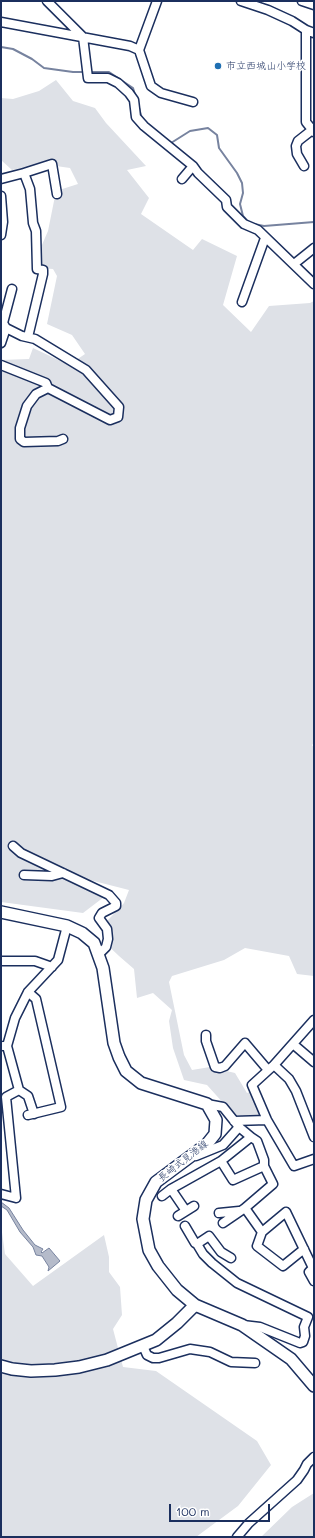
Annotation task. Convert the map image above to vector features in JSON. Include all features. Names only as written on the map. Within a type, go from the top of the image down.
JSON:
[{"type":"main road","points":[[1,912],[67,926],[82,933],[94,943],[103,968],[114,1043],[118,1057],[126,1071],[141,1083],[207,1104]]},
{"type":"main road","name":"長崎式見港線","points":[[207,1104],[216,1120],[215,1134],[207,1144],[156,1182],[146,1200],[143,1219],[149,1250],[158,1266],[177,1290],[195,1305],[242,1325],[291,1359],[314,1386]]},
{"type":"main road","points":[[1,1366],[31,1371],[55,1370],[79,1367],[107,1360],[156,1340],[177,1323],[195,1305]]},
{"type":"street","points":[[47,1],[54,4],[83,37],[88,78],[108,78],[118,83],[129,93],[134,100],[136,117],[144,126],[193,166],[198,173],[226,200],[227,207],[244,224],[258,230],[314,284]]},
{"type":"street","points":[[157,1],[139,50],[151,86],[161,93],[193,102]]},
{"type":"street","points":[[241,1],[274,13],[314,33]]},
{"type":"street","points":[[302,1],[314,5]]},
{"type":"street","points":[[1,22],[130,46],[139,50]]},
{"type":"street","points":[[304,166],[297,154],[296,146],[298,141],[313,131],[306,122],[310,85],[306,30]]},
{"type":"street","points":[[1,179],[52,164],[57,194]]},
{"type":"street","points":[[182,179],[193,166]]},
{"type":"street","points":[[24,173],[30,189],[33,223],[36,231],[37,268],[43,270],[34,316],[28,337]]},
{"type":"street","points":[[1,196],[3,222],[1,235]]},
{"type":"street","points":[[242,302],[265,238]]},
{"type":"street","points":[[294,264],[314,248]]},
{"type":"street","points":[[1,343],[3,323],[12,289]]},
{"type":"street","points":[[1,365],[46,383],[48,388],[110,420],[118,417],[119,407],[86,370],[35,339],[22,336],[3,326]]},
{"type":"street","points":[[48,388],[36,394],[27,406],[20,428],[20,439],[24,442],[58,441],[63,438]]},
{"type":"street","points":[[13,846],[21,853],[109,895],[116,903],[116,906],[102,913],[100,918],[107,929],[108,939],[106,947],[98,955]]},
{"type":"street","points":[[24,875],[52,876],[63,873]]},
{"type":"street","points":[[28,992],[36,999],[61,1107],[31,1115],[28,1096],[19,1090],[4,1046],[15,1018],[28,992],[58,960],[67,926]]},
{"type":"street","points":[[1,961],[35,961],[52,967]]},
{"type":"street","points":[[314,1020],[271,1068],[252,1085],[267,1120],[294,1166],[314,1159]]},
{"type":"street","points":[[206,1035],[206,1041],[215,1067],[220,1068],[225,1066],[245,1043],[271,1068],[289,1079],[296,1091],[314,1137]]},
{"type":"street","points":[[293,1044],[314,1062]]},
{"type":"street","points":[[1,1194],[16,1198],[6,1097],[19,1090]]},
{"type":"street","points":[[207,1104],[223,1107],[237,1124],[257,1141],[264,1160],[264,1166],[273,1184],[242,1210],[223,1223]]},
{"type":"street","points":[[188,1159],[223,1145],[237,1124],[267,1120]]},
{"type":"street","points":[[162,1196],[171,1189],[221,1161],[251,1137]]},
{"type":"street","points":[[221,1161],[233,1180],[264,1166]]},
{"type":"street","points":[[171,1189],[182,1214],[194,1206]]},
{"type":"street","points":[[219,1213],[242,1210]]},
{"type":"street","points":[[242,1210],[262,1232]]},
{"type":"street","points":[[304,1249],[283,1266],[257,1246],[262,1232],[286,1212],[304,1249],[313,1268],[309,1272],[314,1281]]},
{"type":"street","points":[[185,1226],[195,1243],[212,1263],[237,1283],[308,1317],[304,1327],[305,1336],[303,1342],[300,1343],[260,1327],[242,1325]]},
{"type":"street","points":[[197,1244],[209,1236],[221,1252],[231,1258]]},
{"type":"street","points":[[143,1346],[147,1355],[152,1358],[159,1358],[190,1349],[210,1352],[231,1362],[255,1363]]},
{"type":"street","points":[[237,1537],[249,1523],[297,1480],[307,1464],[314,1457]]},
{"type":"shaded area","points":[[56,80],[73,101],[95,108],[106,123],[146,166],[127,170],[149,198],[141,214],[193,250],[202,239],[237,256],[223,305],[251,332],[269,306],[310,303],[314,301],[314,743],[312,745],[314,748],[314,976],[297,974],[289,956],[245,948],[224,960],[172,976],[169,982],[184,1055],[192,1070],[210,1067],[235,1073],[247,1093],[258,1089],[260,1117],[234,1115],[207,1085],[184,1080],[173,1048],[169,1021],[172,1010],[153,993],[137,998],[134,969],[102,940],[108,920],[124,903],[129,890],[86,879],[104,897],[83,913],[1,902],[1,360],[29,359],[33,348],[69,365],[85,354],[72,335],[47,324],[57,276],[53,269],[39,268],[38,254],[48,231],[56,191],[78,184],[70,168],[42,164],[12,170],[1,160],[1,98],[13,99],[39,91]]},
{"type":"shaded area","points":[[1,1225],[5,1254],[33,1286],[104,1235],[109,1257],[109,1272],[120,1287],[122,1315],[113,1329],[123,1367],[156,1371],[257,1441],[271,1465],[238,1506],[196,1537],[1,1537]]},
{"type":"shaded area","points":[[314,1493],[314,1537],[261,1537],[292,1507]]},
{"type":"water","points":[[1,1202],[9,1208],[35,1245],[43,1249],[41,1252],[42,1253],[49,1248],[60,1261],[48,1271],[49,1267],[42,1256],[36,1255],[33,1247],[20,1232],[7,1210],[1,1206]]},
{"type":"waterway","points":[[1,47],[13,49],[32,59],[44,68],[84,72]]},
{"type":"waterway","points":[[89,72],[109,72],[133,88],[136,98]]},
{"type":"waterway","points":[[138,104],[142,119]]},
{"type":"waterway","points":[[169,141],[171,143],[190,131],[208,128],[217,135],[219,148],[237,173],[242,183],[243,193],[240,204],[243,216],[249,223]]},
{"type":"waterway","points":[[254,224],[264,226],[314,222]]},
{"type":"place","name":"市立西城山小学校","points":[[218,66]]}]
